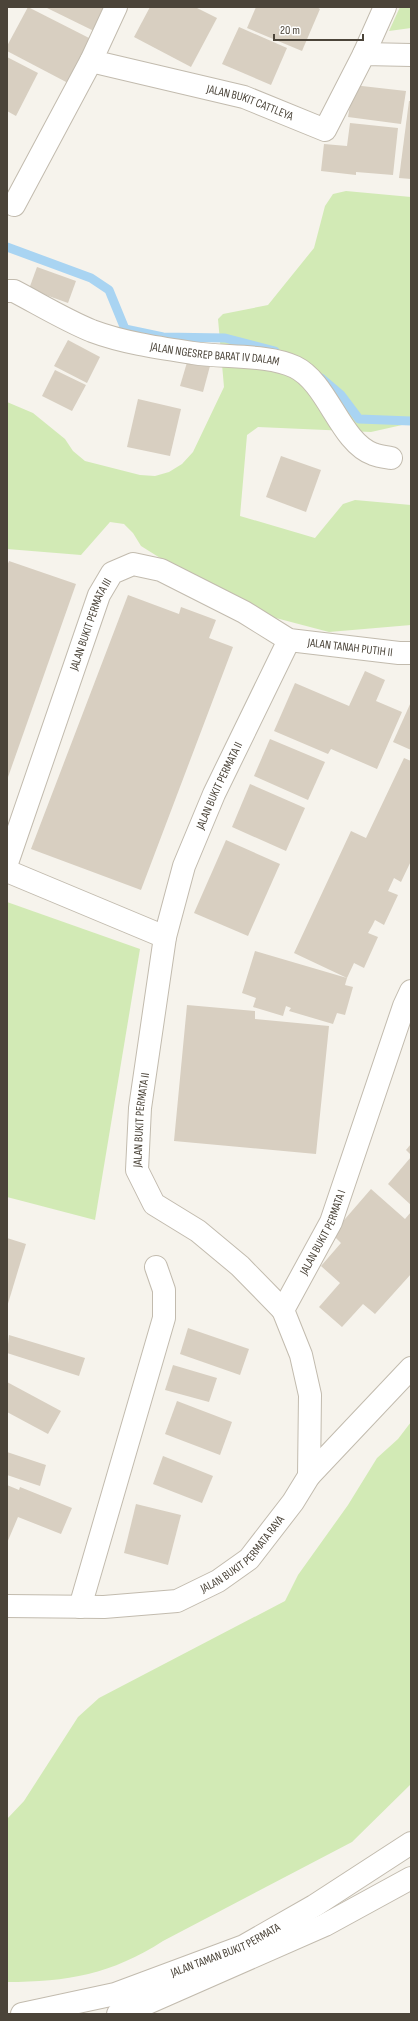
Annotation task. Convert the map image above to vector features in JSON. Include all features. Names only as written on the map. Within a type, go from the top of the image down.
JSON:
[{"type":"street","points":[[14,205],[91,61],[116,7]]},
{"type":"street","name":"JALAN BUKIT CATTLEYA","points":[[91,61],[244,97],[326,130],[364,54],[385,7]]},
{"type":"street","points":[[364,54],[411,55]]},
{"type":"street","name":"JALAN NGESREP BARAT IV DALAM","points":[[7,291],[14,291],[93,331],[122,339],[212,356],[278,361],[297,367],[312,379],[346,430],[359,445],[372,454],[391,458]]},
{"type":"street","name":"JALAN BUKIT PERMATA III","points":[[7,863],[99,595],[112,573],[133,564],[161,570],[244,612],[289,640]]},
{"type":"street","name":"JALAN TANAH PUTIH II","points":[[289,640],[399,653],[411,653]]},
{"type":"street","name":"JALAN BUKIT PERMATA II","points":[[283,1310],[240,1266],[198,1231],[154,1204],[138,1170],[140,1108],[165,937],[184,866],[198,829],[289,640]]},
{"type":"street","points":[[7,871],[165,937]]},
{"type":"street","name":"JALAN BUKIT PERMATA I","points":[[283,1310],[331,1222],[404,1006],[411,991]]},
{"type":"street","points":[[80,1607],[164,1318],[164,1290],[156,1267]]},
{"type":"street","points":[[283,1310],[301,1355],[310,1395],[309,1476]]},
{"type":"street","name":"JALAN BUKIT PERMATA RAYA","points":[[7,1606],[104,1607],[178,1601],[218,1582],[249,1559],[294,1502],[309,1476],[411,1368]]},
{"type":"street","name":"JALAN TAMAN BUKIT PERMATA","points":[[22,2014],[123,1991],[244,1946],[314,1906],[411,1843]]},
{"type":"street","name":"JALAN TAMAN BUKIT PERMATA","points":[[118,2014],[134,2009],[325,1924],[411,1878]]},
{"type":"street","points":[[314,1906],[325,1924]]},
{"type":"green space","points":[[400,7],[411,7],[411,28],[389,31]]},
{"type":"green space","points":[[346,191],[411,197],[411,423],[371,432],[258,427],[247,435],[240,516],[315,538],[343,504],[355,500],[411,505],[411,625],[329,632],[272,617],[208,588],[141,546],[133,533],[124,524],[110,522],[81,555],[7,549],[7,402],[33,413],[65,439],[73,451],[85,461],[140,475],[155,476],[169,472],[182,464],[193,452],[224,387],[218,319],[223,314],[268,305],[314,248],[325,206],[333,194]]},
{"type":"green space","points":[[7,902],[140,949],[95,1220],[7,1197]]},
{"type":"green space","points":[[411,1422],[411,1784],[352,1842],[126,1961],[88,1974],[69,1978],[29,1982],[7,1982],[7,1819],[24,1801],[78,1717],[99,1698],[285,1601],[298,1575],[348,1505],[377,1458],[398,1439]]},
{"type":"building","points":[[28,7],[91,39],[68,83],[7,51],[7,46]]},
{"type":"building","points":[[45,7],[111,7],[98,33]]},
{"type":"building","points":[[150,7],[195,7],[217,18],[191,67],[134,37]]},
{"type":"building","points":[[256,7],[317,7],[320,9],[302,51],[247,28]]},
{"type":"building","points":[[239,27],[287,48],[271,85],[222,64]]},
{"type":"building","points":[[7,57],[38,73],[16,116],[7,111]]},
{"type":"building","points":[[353,85],[406,91],[401,124],[348,117]]},
{"type":"building","points":[[409,101],[411,101],[411,179],[399,178]]},
{"type":"building","points":[[350,123],[398,128],[393,175],[356,172],[356,175],[321,171],[324,144],[347,146]]},
{"type":"building","points":[[37,267],[76,281],[68,303],[29,289]]},
{"type":"building","points":[[68,340],[100,357],[87,383],[54,366]]},
{"type":"building","points":[[188,359],[210,366],[203,392],[180,386]]},
{"type":"building","points":[[55,370],[86,385],[72,411],[42,396]]},
{"type":"building","points":[[138,399],[181,409],[170,456],[127,447]]},
{"type":"building","points":[[281,456],[321,470],[306,512],[266,497]]},
{"type":"building","points":[[9,561],[76,584],[7,780],[7,566]]},
{"type":"building","points":[[128,595],[179,614],[181,607],[216,620],[209,638],[233,647],[141,890],[31,849]]},
{"type":"building","points":[[365,671],[385,680],[376,701],[402,712],[377,769],[331,749],[328,754],[274,731],[295,683],[349,706]]},
{"type":"building","points":[[411,702],[411,750],[393,742]]},
{"type":"building","points":[[270,739],[325,762],[308,800],[254,776]]},
{"type":"building","points":[[404,758],[411,761],[411,861],[401,882],[394,878],[388,891],[398,895],[384,925],[375,920],[368,933],[378,937],[364,968],[354,963],[347,978],[294,953],[351,831],[366,838]]},
{"type":"building","points":[[250,784],[305,808],[286,851],[232,827]]},
{"type":"building","points":[[226,840],[280,864],[248,936],[194,913]]},
{"type":"building","points":[[255,951],[347,978],[345,985],[353,987],[345,1015],[337,1013],[333,1024],[289,1011],[291,1008],[286,1006],[283,1016],[253,1007],[256,998],[242,993]]},
{"type":"building","points":[[187,1005],[255,1011],[255,1019],[329,1026],[316,1154],[174,1141]]},
{"type":"building","points":[[411,1144],[411,1155],[406,1150]]},
{"type":"building","points":[[411,1157],[411,1205],[388,1184]]},
{"type":"building","points":[[371,1189],[405,1219],[411,1212],[411,1274],[375,1314],[363,1304],[342,1327],[319,1307],[340,1283],[321,1266],[341,1243],[332,1234]]},
{"type":"building","points":[[7,1238],[26,1244],[7,1307]]},
{"type":"building","points":[[188,1328],[249,1349],[240,1375],[180,1354]]},
{"type":"building","points":[[9,1335],[85,1358],[79,1376],[7,1353]]},
{"type":"building","points":[[173,1365],[217,1378],[209,1402],[165,1390]]},
{"type":"building","points":[[7,1382],[61,1411],[48,1434],[7,1412]]},
{"type":"building","points":[[177,1401],[232,1422],[220,1455],[165,1434]]},
{"type":"building","points":[[7,1452],[46,1465],[40,1486],[7,1475]]},
{"type":"building","points":[[163,1456],[213,1476],[202,1503],[153,1484]]},
{"type":"building","points":[[7,1485],[19,1490],[20,1487],[72,1508],[61,1534],[18,1517],[7,1543]]},
{"type":"building","points":[[136,1504],[181,1515],[168,1565],[124,1553]]},
{"type":"waterway","points":[[7,247],[91,278],[109,290],[125,329],[163,337],[225,338],[275,351]]},
{"type":"waterway","points":[[321,378],[341,395],[359,419],[411,421]]}]
